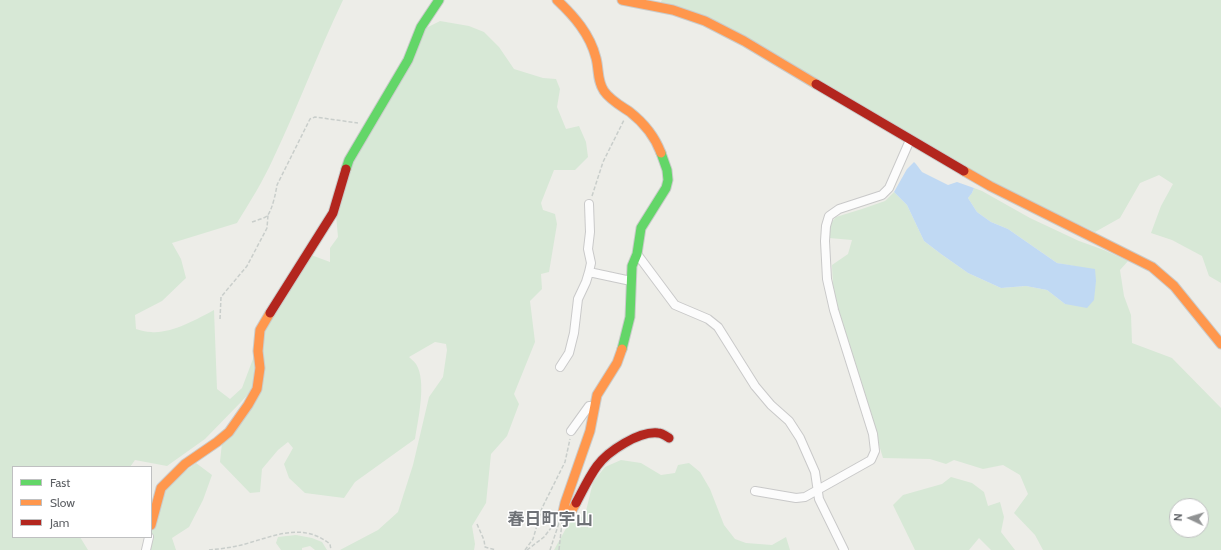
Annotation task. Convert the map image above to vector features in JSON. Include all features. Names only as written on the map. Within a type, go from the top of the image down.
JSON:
[{"type":"street","points":[[152,521],[161,488],[185,464],[217,442],[228,432],[248,405],[257,389],[260,368],[258,351],[260,330],[274,305],[333,213],[349,160],[408,60],[421,27],[439,0]]},
{"type":"street","points":[[557,0],[571,12],[584,30],[596,58],[601,85],[604,92],[638,119],[653,136],[668,170],[668,182],[666,188],[641,228],[637,254],[632,266],[630,317],[624,343],[617,363],[597,395],[590,431],[563,512],[571,512],[598,465],[629,440],[644,434],[658,433],[669,438]]},
{"type":"street","points":[[622,0],[673,10],[705,21],[750,45],[990,186],[1152,267],[1174,286],[1221,344]]},
{"type":"street","points":[[755,491],[796,498],[805,497],[871,460],[875,451],[873,434],[834,310],[827,279],[825,241],[826,226],[829,216],[838,209],[882,195],[889,188],[910,140]]},
{"type":"street","points":[[560,367],[569,353],[574,333],[578,300],[586,282],[591,263],[588,249],[590,232],[590,204]]},
{"type":"street","points":[[637,254],[675,305],[708,319],[718,327],[755,386],[771,405],[789,421],[800,438],[815,472],[819,499],[844,550]]},
{"type":"street","points":[[589,272],[631,281]]},
{"type":"street","points":[[571,431],[589,406],[594,407]]},
{"type":"street","points":[[146,550],[149,538]]},
{"type":"path","points":[[590,204],[603,162],[628,111]]},
{"type":"path","points":[[220,319],[221,297],[247,266],[267,228],[268,215],[276,194],[277,185],[310,119],[315,117],[370,124]]},
{"type":"path","points":[[252,222],[268,215]]},
{"type":"path","points":[[526,550],[533,539],[542,508],[565,462],[571,431]]},
{"type":"path","points":[[550,550],[563,512]]},
{"type":"path","points":[[559,550],[563,512]]},
{"type":"path","points":[[526,550],[544,538],[554,524],[560,523]]},
{"type":"path","points":[[477,524],[484,540],[485,547],[496,550]]},
{"type":"path","points":[[209,550],[236,546],[292,532],[313,534],[322,537],[330,544],[331,550]]},
{"type":"green space","points":[[0,0],[343,0],[269,167],[237,223],[172,243],[181,259],[186,278],[162,301],[135,315],[136,329],[147,332],[159,332],[184,325],[214,310],[217,389],[230,399],[242,388],[256,351],[254,388],[205,439],[167,466],[135,460],[131,466],[12,466],[12,538],[81,538],[88,550],[0,550]]},
{"type":"green space","points":[[662,0],[1221,0],[1221,283],[1209,276],[1202,256],[1172,240],[1151,233],[1161,206],[1173,184],[1159,175],[1140,183],[1120,218],[1095,232],[991,183],[711,22],[660,3]]},
{"type":"green space","points":[[440,21],[469,26],[484,32],[499,47],[514,69],[543,78],[556,79],[560,89],[557,107],[566,129],[579,126],[586,142],[588,157],[575,170],[554,170],[541,203],[543,210],[555,214],[557,224],[549,272],[541,274],[542,289],[530,301],[535,342],[514,394],[519,404],[507,436],[491,454],[486,503],[472,526],[475,544],[474,550],[340,550],[378,530],[398,512],[413,465],[429,397],[443,377],[447,350],[446,344],[435,342],[409,357],[416,364],[421,380],[420,411],[415,439],[355,482],[344,498],[305,493],[289,478],[284,464],[293,448],[288,442],[278,450],[262,469],[260,492],[250,493],[220,462],[222,443],[255,398],[261,333],[311,255],[330,262],[330,248],[338,237],[336,215],[353,160],[426,28]]},
{"type":"green space","points":[[974,188],[982,191],[1030,218],[1079,241],[1128,261],[1120,270],[1124,296],[1131,315],[1132,343],[1172,358],[1221,408],[1221,550],[1043,550],[1035,535],[1014,513],[1028,494],[1020,475],[1003,465],[983,469],[954,460],[946,464],[930,459],[883,458],[837,306],[833,286],[832,265],[848,254],[852,240],[829,238],[830,224],[836,217],[885,201],[894,192],[907,205],[924,241],[968,273],[1001,288],[1026,286],[1047,290],[1065,304],[1074,266],[1057,263],[1008,229],[991,222],[977,212],[968,198]]},
{"type":"green space","points":[[621,460],[641,463],[661,475],[675,473],[678,465],[689,463],[700,472],[710,489],[724,525],[735,539],[746,543],[772,545],[786,537],[790,550],[554,550],[569,523],[585,515],[593,482],[605,467]]},
{"type":"green space","points":[[196,463],[212,475],[203,500],[189,527],[172,538],[176,550],[148,550],[150,538],[152,538],[154,518],[162,489]]},
{"type":"green space","points":[[951,477],[972,483],[984,492],[988,506],[1000,502],[1004,517],[1001,532],[1015,550],[991,550],[979,538],[969,550],[915,550],[893,505],[903,495],[942,484]]},
{"type":"green space","points":[[296,535],[312,538],[322,542],[327,550],[315,550],[310,546],[302,548],[302,550],[281,550],[276,543],[278,537]]},
{"type":"water","points":[[914,162],[922,172],[948,185],[957,182],[974,188],[968,198],[977,212],[991,222],[1008,229],[1057,263],[1095,269],[1096,281],[1094,300],[1087,308],[1065,304],[1047,290],[1026,286],[1001,288],[968,273],[924,241],[907,205],[894,192],[907,169]]},
{"type":"traffic: fast","points":[[346,169],[349,160],[408,60],[421,27],[439,0]]},
{"type":"traffic: fast","points":[[622,349],[630,317],[632,266],[637,254],[641,228],[666,188],[668,180],[667,170],[661,153]]},
{"type":"traffic: slow","points":[[557,0],[586,33],[596,58],[600,83],[606,94],[640,121],[656,141],[661,153]]},
{"type":"traffic: slow","points":[[622,0],[673,10],[705,21],[744,41],[816,84]]},
{"type":"traffic: slow","points":[[964,171],[990,186],[1152,267],[1174,286],[1221,344]]},
{"type":"traffic: slow","points":[[152,521],[161,488],[185,464],[229,432],[248,405],[257,389],[260,368],[258,351],[260,330],[270,313]]},
{"type":"traffic: slow","points":[[576,503],[571,512],[563,512],[590,431],[597,395],[617,363],[622,349]]},
{"type":"traffic: jam","points":[[816,84],[964,171]]},
{"type":"traffic: jam","points":[[270,313],[333,213],[346,169]]},
{"type":"traffic: jam","points":[[576,503],[597,466],[616,448],[642,435],[650,433],[658,433],[669,438]]},
{"type":"district","name":"春日町宇山","points":[[550,520]]}]
